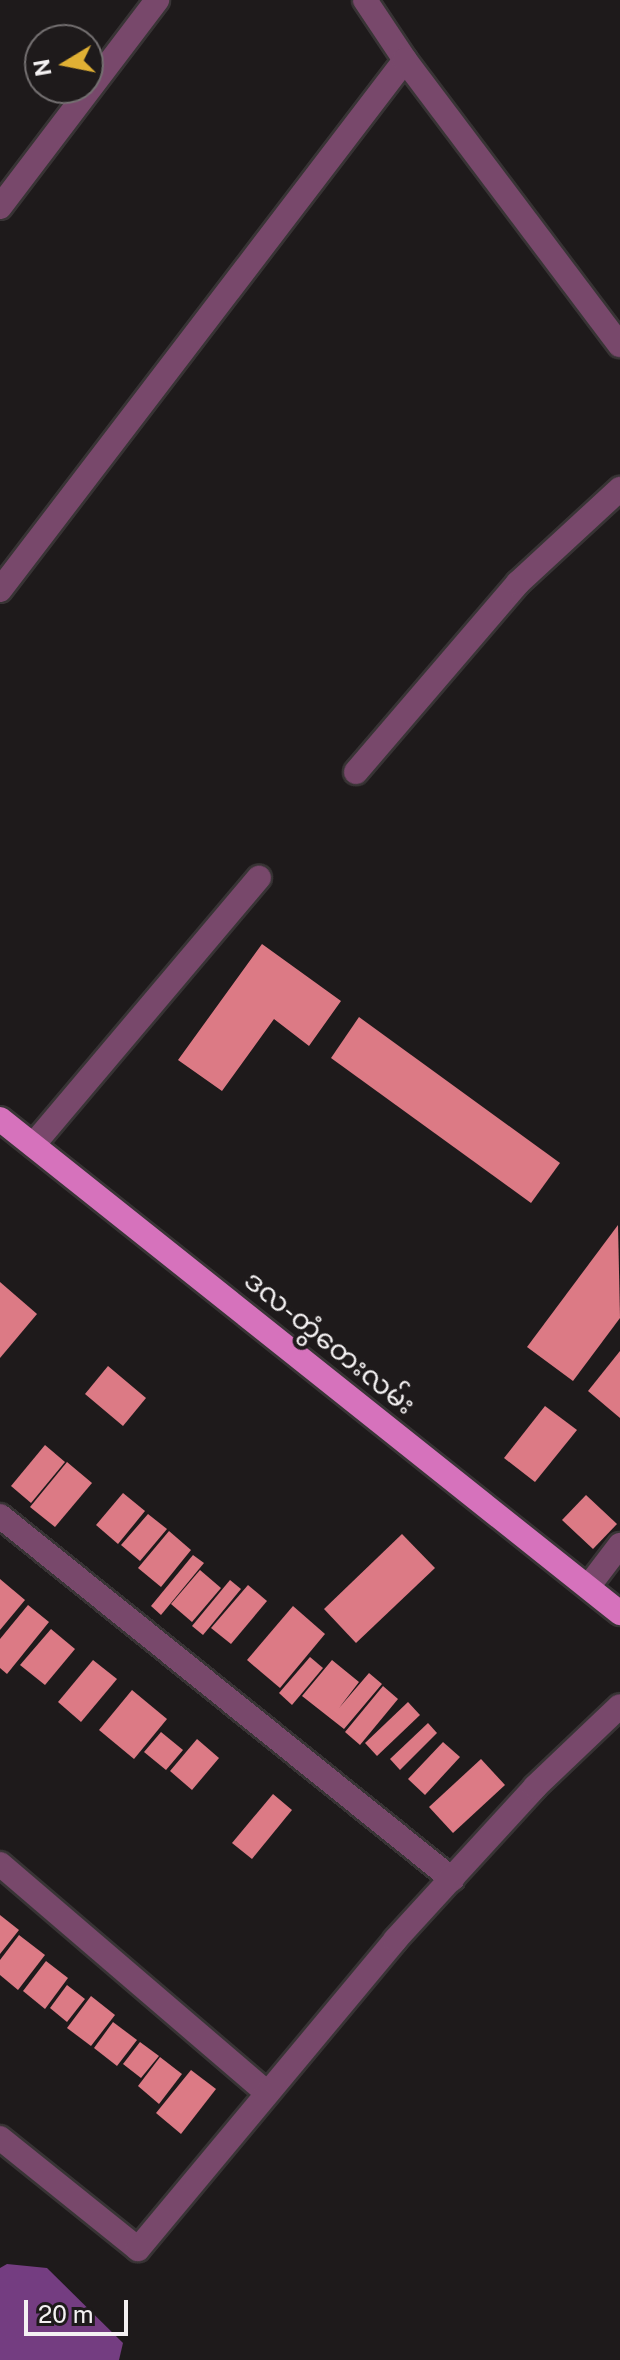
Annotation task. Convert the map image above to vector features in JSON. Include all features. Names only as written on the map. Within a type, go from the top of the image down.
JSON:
[{"type":"main road","name":"ဒလ-တွံတေးလမ်း","points":[[0,1119],[620,1613]]},
{"type":"street","points":[[0,207],[157,0]]},
{"type":"street","points":[[365,0],[405,60],[620,345]]},
{"type":"street","points":[[0,590],[405,60]]},
{"type":"street","points":[[356,772],[518,583],[620,489]]},
{"type":"street","points":[[33,1145],[259,878]]},
{"type":"street","points":[[0,1516],[452,1879]]},
{"type":"street","points":[[588,1587],[620,1545]]},
{"type":"street","points":[[0,2138],[138,2249],[267,2093],[452,1879],[535,1787],[620,1706]]},
{"type":"street","points":[[0,1864],[267,2093]]},
{"type":"shaded area","points":[[7,2264],[47,2268],[123,2343],[119,2360],[0,2360],[0,2268]]},
{"type":"building","points":[[262,944],[341,1001],[309,1046],[274,1019],[222,1091],[178,1060]]},
{"type":"building","points":[[359,1017],[560,1163],[531,1203],[331,1058]]},
{"type":"building","points":[[618,1225],[620,1318],[573,1381],[527,1347]]},
{"type":"building","points":[[0,1282],[37,1314],[0,1358]]},
{"type":"building","points":[[620,1351],[620,1418],[588,1391]]},
{"type":"building","points":[[108,1366],[146,1398],[123,1426],[85,1394]]},
{"type":"building","points":[[545,1406],[577,1430],[535,1482],[504,1458]]},
{"type":"building","points":[[45,1445],[65,1462],[31,1503],[11,1486]]},
{"type":"building","points":[[67,1462],[92,1483],[55,1527],[30,1507]]},
{"type":"building","points":[[123,1493],[145,1511],[118,1544],[96,1525]]},
{"type":"building","points":[[586,1495],[617,1524],[593,1549],[562,1520]]},
{"type":"building","points":[[148,1514],[167,1529],[140,1561],[121,1545]]},
{"type":"building","points":[[169,1531],[191,1550],[161,1587],[138,1568]]},
{"type":"building","points":[[402,1534],[435,1568],[356,1643],[324,1609]]},
{"type":"building","points":[[193,1555],[204,1563],[161,1615],[151,1606]]},
{"type":"building","points":[[200,1570],[221,1588],[192,1622],[171,1604]]},
{"type":"building","points":[[0,1579],[25,1600],[0,1630]]},
{"type":"building","points":[[230,1580],[241,1589],[203,1635],[192,1626]]},
{"type":"building","points":[[248,1585],[267,1601],[231,1644],[211,1628]]},
{"type":"building","points":[[28,1605],[49,1622],[7,1674],[0,1668],[0,1639]]},
{"type":"building","points":[[293,1606],[325,1634],[280,1688],[247,1660]]},
{"type":"building","points":[[51,1629],[75,1649],[45,1685],[20,1665]]},
{"type":"building","points":[[310,1657],[323,1668],[292,1705],[279,1693]]},
{"type":"building","points":[[93,1660],[117,1679],[81,1722],[58,1702]]},
{"type":"building","points":[[332,1660],[359,1682],[339,1708],[369,1673],[382,1684],[344,1729],[302,1696]]},
{"type":"building","points":[[383,1686],[398,1699],[360,1745],[345,1732]]},
{"type":"building","points":[[132,1690],[167,1719],[134,1759],[99,1730]]},
{"type":"building","points":[[408,1702],[420,1715],[377,1756],[365,1743]]},
{"type":"building","points":[[428,1723],[437,1733],[400,1770],[390,1759]]},
{"type":"building","points":[[161,1732],[183,1750],[166,1770],[144,1752]]},
{"type":"building","points":[[197,1739],[219,1758],[192,1790],[170,1771]]},
{"type":"building","points":[[443,1742],[460,1757],[425,1795],[408,1779]]},
{"type":"building","points":[[481,1759],[505,1785],[453,1833],[429,1807]]},
{"type":"building","points":[[273,1794],[292,1810],[252,1859],[232,1843]]},
{"type":"building","points":[[0,1915],[19,1930],[0,1954]]},
{"type":"building","points":[[19,1935],[45,1955],[18,1990],[0,1975],[0,1960]]},
{"type":"building","points":[[46,1961],[68,1978],[45,2009],[23,1991]]},
{"type":"building","points":[[67,1985],[85,1999],[67,2022],[50,2008]]},
{"type":"building","points":[[91,1996],[115,2015],[91,2046],[67,2028]]},
{"type":"building","points":[[113,2022],[137,2040],[117,2066],[94,2048]]},
{"type":"building","points":[[140,2042],[159,2056],[141,2078],[123,2064]]},
{"type":"building","points":[[160,2057],[182,2074],[159,2104],[138,2086]]},
{"type":"building","points":[[191,2070],[216,2089],[181,2134],[156,2113]]}]
